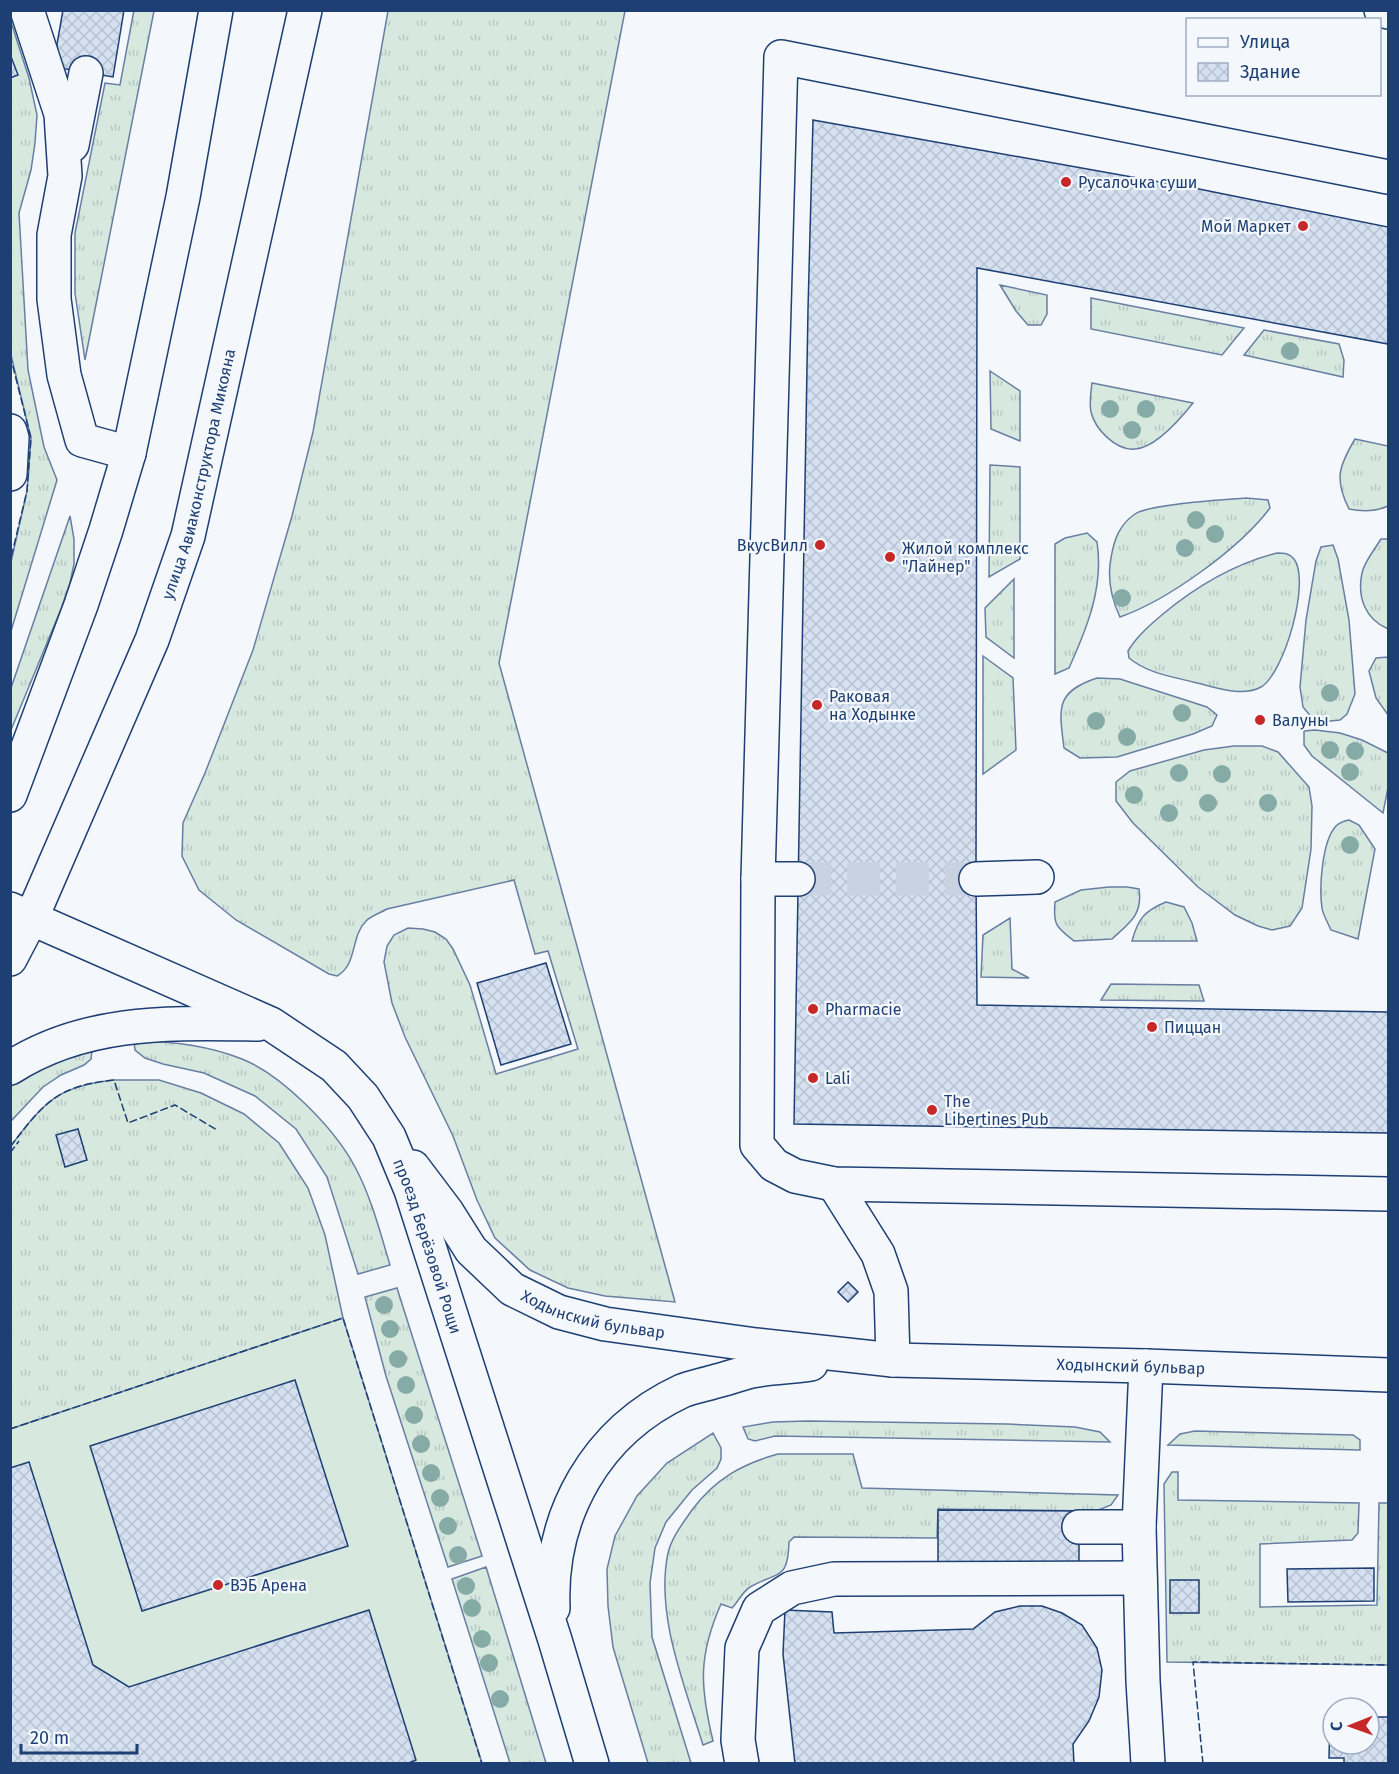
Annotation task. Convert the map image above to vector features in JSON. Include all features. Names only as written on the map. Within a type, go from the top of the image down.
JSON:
[{"type":"street","points":[[27,10],[61,114],[66,176]]},
{"type":"street","points":[[10,795],[81,605],[129,453],[183,197],[216,10]]},
{"type":"street","name":"улица Авиаконструктора Микояна","points":[[10,959],[21,914],[152,640],[188,536],[305,10]]},
{"type":"street","points":[[1381,10],[1389,12]]},
{"type":"street","points":[[1389,177],[781,57],[758,879],[757,1145],[774,1165],[788,1173],[834,1184],[1389,1194]]},
{"type":"street","points":[[86,73],[54,235],[54,299],[64,375],[82,440],[129,453]]},
{"type":"street","points":[[10,431],[12,438],[10,474]]},
{"type":"street","points":[[976,879],[1036,878]]},
{"type":"street","points":[[758,879],[798,879]]},
{"type":"street","name":"проезд Берёзовой Рощи","points":[[21,914],[271,1024],[334,1066],[363,1097],[389,1137],[424,1230],[555,1640],[592,1764]]},
{"type":"street","points":[[10,1068],[46,1049],[87,1034],[174,1024],[271,1024]]},
{"type":"street","name":"Ходынский бульвар","points":[[389,1137],[441,1204],[471,1250],[513,1289],[559,1312],[604,1324],[883,1359],[1389,1375]]},
{"type":"street","points":[[834,1184],[878,1254],[891,1291],[883,1359]]},
{"type":"street","name":"Ходынский бульвар","points":[[555,1640],[552,1590],[557,1546],[570,1504],[596,1459],[632,1421],[683,1391],[754,1371],[883,1359]]},
{"type":"street","points":[[1146,1366],[1139,1527],[1148,1764]]},
{"type":"street","points":[[1079,1527],[1139,1527]]},
{"type":"street","points":[[742,1764],[738,1740],[742,1648],[759,1609],[792,1588],[834,1579],[1140,1578]]},
{"type":"green space","points":[[134,10],[154,11],[85,360],[75,293],[75,233],[105,83],[120,85]]},
{"type":"green space","points":[[388,11],[625,11],[499,663],[675,1302],[605,1296],[568,1288],[530,1270],[495,1238],[477,1200],[453,1136],[405,1037],[392,1003],[384,962],[387,946],[394,935],[408,928],[423,929],[435,932],[446,939],[453,949],[470,985],[496,1074],[578,1049],[548,951],[535,954],[514,880],[387,909],[373,916],[361,927],[348,965],[337,976],[329,974],[236,920],[199,890],[182,856],[183,823],[253,650],[292,516],[313,432]]},
{"type":"green space","points":[[11,22],[29,78],[37,115],[31,170],[19,213],[28,370],[44,447],[57,480],[11,631],[11,562],[27,491],[31,438],[11,355]]},
{"type":"green space","points":[[1000,285],[1047,295],[1047,314],[1041,325],[1028,325],[1016,311]]},
{"type":"green space","points":[[1091,298],[1244,328],[1222,355],[1091,329]]},
{"type":"green space","points":[[1264,330],[1339,344],[1344,360],[1343,377],[1244,355]]},
{"type":"green space","points":[[990,371],[1020,391],[1020,441],[991,429]]},
{"type":"green space","points":[[1092,383],[1193,403],[1175,424],[1151,444],[1128,449],[1107,438],[1093,419],[1090,409]]},
{"type":"green space","points":[[1355,439],[1388,446],[1388,506],[1369,511],[1349,509],[1341,489],[1340,473],[1345,457]]},
{"type":"green space","points":[[990,465],[1020,467],[1020,559],[989,577]]},
{"type":"green space","points":[[1246,498],[1268,500],[1270,508],[1257,524],[1201,572],[1159,599],[1120,617],[1114,603],[1109,573],[1116,539],[1129,518],[1156,508]]},
{"type":"green space","points":[[70,516],[74,539],[74,564],[70,583],[11,730],[11,688]]},
{"type":"green space","points":[[1087,533],[1097,542],[1099,559],[1096,591],[1088,622],[1069,668],[1055,674],[1055,544],[1065,538]]},
{"type":"green space","points":[[1381,539],[1388,539],[1388,629],[1380,625],[1368,613],[1361,590],[1363,569]]},
{"type":"green space","points":[[1333,545],[1338,559],[1349,620],[1355,694],[1347,714],[1340,720],[1330,721],[1313,719],[1303,707],[1300,687],[1306,620],[1316,561],[1321,547]]},
{"type":"green space","points":[[1277,553],[1286,554],[1294,559],[1298,570],[1297,606],[1286,647],[1278,665],[1270,679],[1261,687],[1245,691],[1218,688],[1159,673],[1129,658],[1128,651],[1140,636],[1163,614],[1190,594],[1231,569]]},
{"type":"green space","points":[[1014,579],[1014,658],[986,637],[985,608]]},
{"type":"green space","points":[[983,656],[1013,678],[1016,750],[983,774]]},
{"type":"green space","points":[[1388,657],[1388,715],[1376,698],[1369,671],[1376,658]]},
{"type":"green space","points":[[1097,678],[1120,679],[1207,707],[1217,715],[1212,726],[1193,734],[1117,757],[1080,758],[1064,748],[1061,712],[1063,703],[1073,689]]},
{"type":"green space","points":[[1304,731],[1340,733],[1362,740],[1388,753],[1388,788],[1383,813],[1312,756],[1304,745]]},
{"type":"green space","points":[[1234,746],[1262,746],[1278,752],[1309,787],[1312,806],[1311,849],[1302,908],[1290,926],[1272,930],[1235,915],[1198,887],[1133,823],[1116,801],[1116,782],[1130,771],[1204,750]]},
{"type":"green space","points":[[1349,820],[1359,825],[1375,849],[1358,939],[1331,930],[1323,913],[1321,899],[1321,877],[1327,842],[1336,826]]},
{"type":"green space","points":[[1109,887],[1139,889],[1140,898],[1133,918],[1112,939],[1074,941],[1060,929],[1055,921],[1055,902],[1081,890]]},
{"type":"green space","points":[[1166,902],[1184,907],[1197,941],[1132,941],[1137,927],[1147,912]]},
{"type":"green space","points":[[1010,918],[1012,969],[1029,978],[981,977],[983,935]]},
{"type":"green space","points":[[1111,984],[1199,985],[1204,1001],[1101,1000]]},
{"type":"green space","points":[[134,1041],[189,1045],[229,1054],[273,1077],[305,1104],[333,1135],[354,1165],[379,1227],[390,1265],[358,1274],[327,1177],[296,1129],[255,1096],[204,1073],[145,1058],[135,1050]]},
{"type":"green space","points":[[92,1050],[91,1059],[43,1087],[11,1121],[11,1079],[26,1069]]},
{"type":"green space","points":[[114,1080],[159,1080],[201,1093],[244,1114],[279,1143],[308,1188],[325,1235],[343,1318],[11,1429],[10,1147],[32,1119],[53,1099],[78,1087]]},
{"type":"green space","points":[[397,1288],[482,1556],[448,1567],[386,1376],[365,1297]]},
{"type":"green space","name":"ВЭБ Арена","points":[[343,1318],[482,1763],[11,1763],[10,1429]]},
{"type":"green space","points":[[773,1422],[1075,1427],[1100,1432],[1110,1442],[775,1436],[755,1441],[748,1439],[743,1427]]},
{"type":"green space","points":[[1195,1431],[1353,1435],[1360,1440],[1360,1450],[1168,1445],[1180,1434]]},
{"type":"green space","points":[[713,1433],[721,1448],[721,1459],[717,1468],[692,1490],[666,1522],[655,1548],[650,1583],[652,1637],[691,1763],[648,1763],[613,1647],[608,1606],[607,1569],[615,1536],[637,1496],[667,1463]]},
{"type":"green space","points":[[778,1454],[853,1454],[862,1488],[1118,1495],[1111,1505],[1096,1511],[938,1509],[937,1538],[794,1537],[789,1542],[786,1563],[780,1573],[747,1589],[732,1608],[721,1604],[708,1640],[704,1672],[706,1704],[713,1741],[703,1745],[681,1675],[669,1625],[665,1601],[668,1553],[672,1541],[692,1510],[720,1481],[741,1468]]},
{"type":"green space","points":[[1172,1472],[1178,1472],[1178,1500],[1359,1503],[1358,1533],[1352,1540],[1260,1544],[1260,1607],[1377,1605],[1379,1503],[1388,1503],[1388,1665],[1167,1662],[1164,1484]]},
{"type":"green space","points":[[486,1567],[546,1763],[510,1763],[452,1579]]},
{"type":"building","points":[[63,10],[124,10],[113,77],[53,67]]},
{"type":"building","points":[[10,54],[18,75],[10,78]]},
{"type":"building","name":"Жилой комплекс \"Лайнер\"","points":[[813,120],[1199,189],[1388,227],[1388,344],[977,268],[976,879],[977,1005],[1388,1012],[1388,1133],[794,1124]]},
{"type":"building","points":[[546,963],[571,1044],[501,1065],[477,983]]},
{"type":"building","points":[[78,1129],[87,1160],[65,1167],[56,1135]]},
{"type":"building","points":[[848,1282],[858,1292],[848,1302],[838,1292]]},
{"type":"building","points":[[295,1380],[348,1546],[142,1611],[90,1446]]},
{"type":"building","points":[[29,1462],[93,1665],[129,1687],[369,1610],[416,1760],[407,1764],[10,1764],[10,1468]]},
{"type":"building","points":[[938,1510],[1079,1511],[1079,1564],[938,1563]]},
{"type":"building","points":[[1374,1568],[1374,1601],[1288,1602],[1287,1569]]},
{"type":"building","points":[[1170,1580],[1199,1580],[1199,1613],[1170,1613]]},
{"type":"building","points":[[1020,1606],[1042,1606],[1062,1613],[1082,1625],[1097,1648],[1102,1670],[1099,1697],[1089,1721],[1073,1744],[1074,1764],[795,1764],[783,1654],[785,1610],[832,1612],[834,1633],[973,1629],[995,1612]]},
{"type":"building","points":[[1381,1717],[1388,1717],[1388,1764],[1344,1764],[1344,1758],[1329,1758],[1329,1756],[1381,1756]]},
{"type":"tunnel","points":[[798,879],[976,879]]},
{"type":"fence","points":[[10,355],[31,438],[27,491],[10,562]]},
{"type":"fence","points":[[10,1147],[32,1119],[53,1099],[78,1087],[114,1080],[128,1123],[175,1105],[217,1130]]},
{"type":"fence","points":[[10,1153],[19,1141]]},
{"type":"fence","points":[[10,1429],[343,1318],[482,1764]]},
{"type":"fence","points":[[1203,1764],[1193,1662],[1388,1665]]},
{"type":"place","name":"Русалочка суши","points":[[1066,182]]},
{"type":"place","name":"Мой Маркет","points":[[1303,226]]},
{"type":"place","name":"ВкусВилл","points":[[820,545]]},
{"type":"place","name":"Жилой комплекс \"Лайнер\"","points":[[890,557]]},
{"type":"place","name":"Раковая на Ходынке","points":[[817,705]]},
{"type":"place","name":"Валуны","points":[[1260,720]]},
{"type":"place","name":"Pharmacie","points":[[813,1009]]},
{"type":"place","name":"Пиццан","points":[[1152,1027]]},
{"type":"place","name":"Lali","points":[[813,1078]]},
{"type":"place","name":"The Libertines Pub","points":[[932,1110]]},
{"type":"place","name":"ВЭБ Арена","points":[[218,1585]]}]
